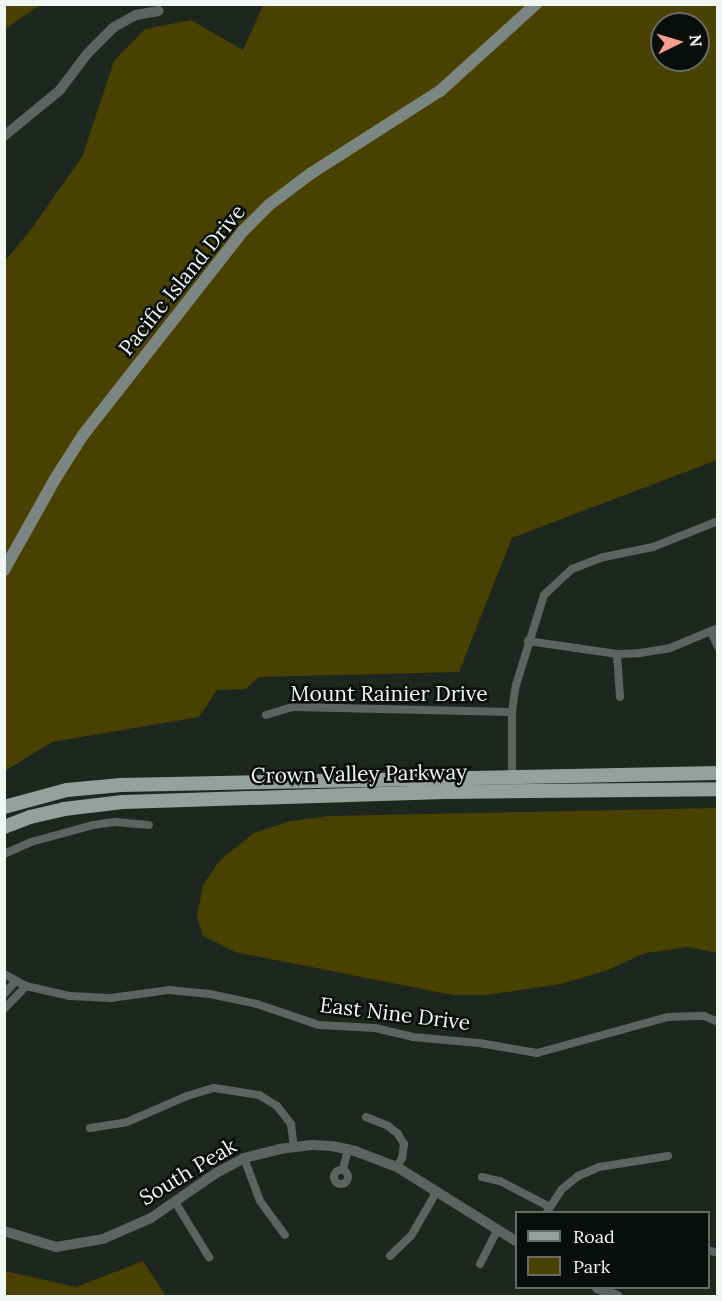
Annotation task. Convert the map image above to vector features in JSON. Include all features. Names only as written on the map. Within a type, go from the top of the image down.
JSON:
[{"type":"main road","name":"Pacific Island Drive","points":[[4,570],[55,479],[83,435],[243,231],[269,205],[310,174],[440,91],[536,4]]},
{"type":"main road","name":"Crown Valley Parkway","points":[[4,807],[68,790],[121,785],[717,773]]},
{"type":"main road","points":[[445,792],[452,786],[498,786],[512,776],[525,784],[548,784],[556,791]]},
{"type":"main road","name":"Crown Valley Parkway","points":[[4,827],[64,809],[123,802],[445,792],[717,789]]},
{"type":"street","points":[[4,136],[60,90],[87,54],[114,27],[136,15],[159,11]]},
{"type":"street","points":[[512,776],[512,712],[516,685],[542,598],[568,571],[604,557],[653,547],[717,521]]},
{"type":"street","points":[[528,641],[617,654],[640,653],[670,648],[714,630],[717,647]]},
{"type":"street","points":[[617,654],[620,697]]},
{"type":"street","name":"Mount Rainier Drive","points":[[266,715],[293,707],[512,712]]},
{"type":"street","points":[[4,854],[31,842],[93,825],[115,822],[149,825]]},
{"type":"street","name":"East Nine Drive","points":[[4,974],[26,986],[60,994],[98,999],[169,990],[210,994],[256,1005],[319,1025],[375,1028],[413,1037],[479,1043],[537,1053],[668,1017],[704,1016],[717,1022]]},
{"type":"street","points":[[13,1003],[4,995],[16,981]]},
{"type":"street","points":[[4,1009],[13,1003],[26,986]]},
{"type":"street","points":[[90,1128],[128,1122],[187,1096],[214,1088],[258,1095],[277,1106],[291,1124],[294,1147]]},
{"type":"street","points":[[366,1117],[388,1126],[398,1134],[404,1144],[402,1158],[397,1167]]},
{"type":"street","name":"South Peak","points":[[4,1231],[56,1247],[80,1244],[119,1234],[152,1218],[216,1173],[244,1158],[294,1147],[332,1146],[348,1149],[397,1167],[515,1240]]},
{"type":"street","points":[[343,1169],[348,1149]]},
{"type":"street","points":[[482,1177],[500,1180],[549,1210],[562,1189],[578,1176],[599,1167],[668,1156]]},
{"type":"street","points":[[244,1158],[260,1202],[285,1235]]},
{"type":"street","points":[[390,1256],[411,1236],[436,1191]]},
{"type":"street","points":[[174,1202],[208,1257]]},
{"type":"street","points":[[480,1264],[498,1229]]},
{"type":"street","points":[[601,1289],[617,1296]]},
{"type":"green space","points":[[5,4],[40,4],[40,5],[5,29]]},
{"type":"green space","points":[[263,5],[717,5],[717,460],[512,538],[459,672],[259,677],[246,689],[217,690],[199,717],[52,742],[5,771],[5,261],[29,232],[82,157],[114,61],[145,29],[191,20],[243,50]]},
{"type":"green space","points":[[717,808],[717,953],[689,947],[645,953],[608,970],[561,984],[487,995],[453,995],[235,952],[203,936],[197,916],[203,885],[220,860],[254,833],[290,821],[329,816]]},
{"type":"green space","points":[[143,1261],[166,1296],[5,1296],[5,1271],[76,1287]]}]
